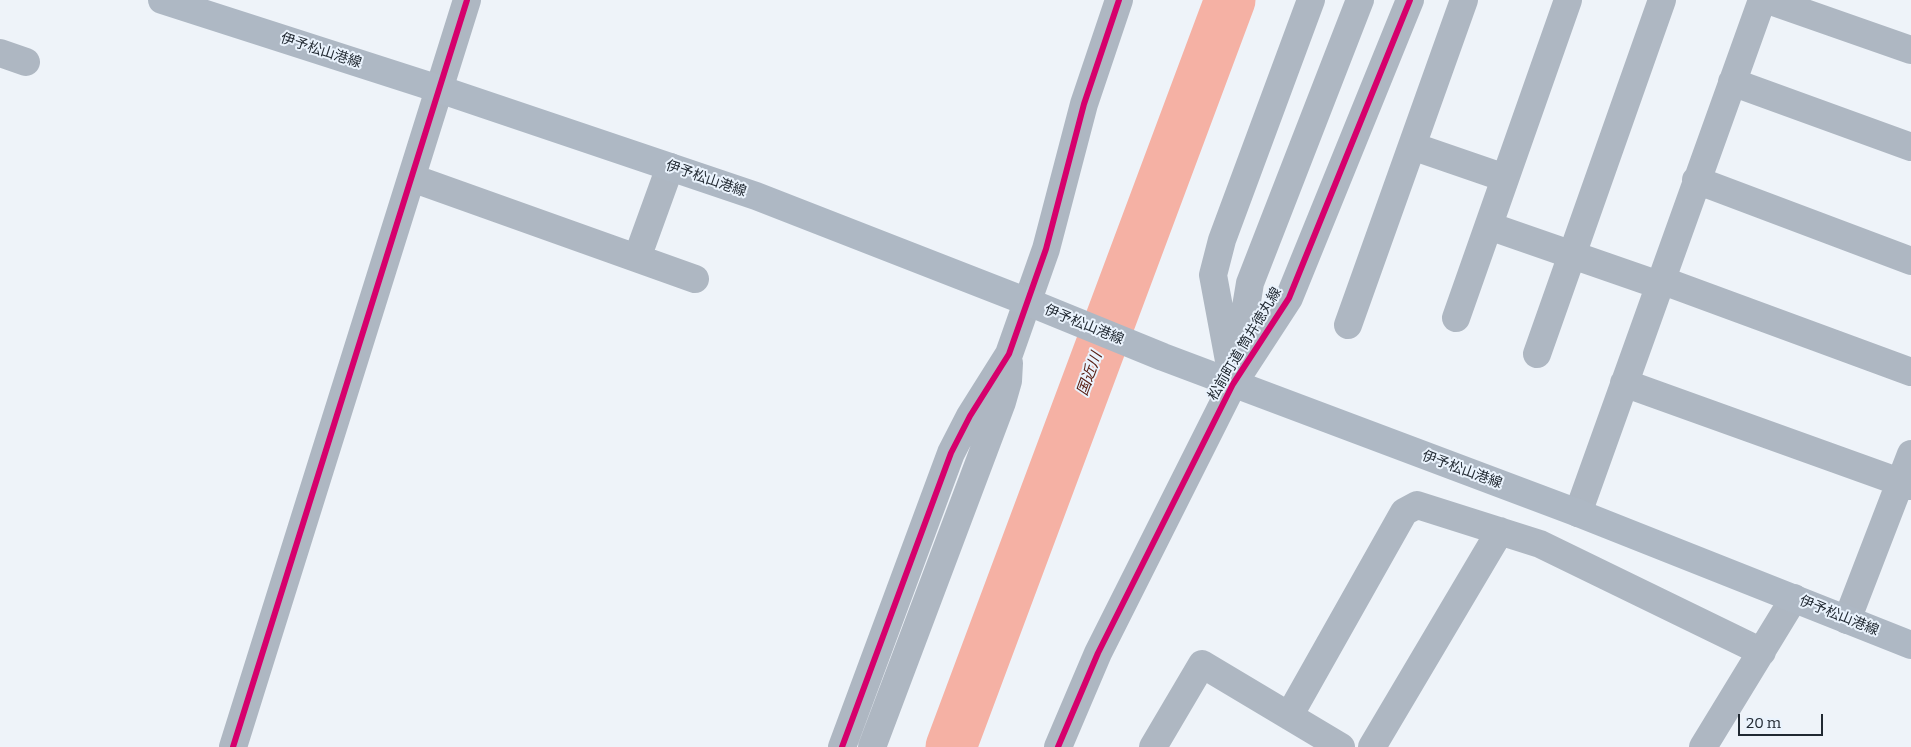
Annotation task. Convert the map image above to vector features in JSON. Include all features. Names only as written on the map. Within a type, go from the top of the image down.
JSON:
[{"type":"main road","name":"伊予松山港線","points":[[162,0],[766,199],[1163,357],[1578,513],[1911,645]]},
{"type":"street","points":[[234,747],[467,0]]},
{"type":"street","points":[[842,747],[952,453],[970,416],[1009,354],[1033,304],[1084,104],[1119,0]]},
{"type":"street","points":[[1233,384],[1213,275],[1222,240],[1311,0]]},
{"type":"street","name":"松前町道 筒井徳丸線","points":[[1233,384],[1250,283],[1360,0]]},
{"type":"street","name":"松前町道 筒井徳丸線","points":[[1058,747],[1098,654],[1233,384],[1289,298],[1410,0]]},
{"type":"street","points":[[1348,325],[1464,0]]},
{"type":"street","points":[[1456,318],[1568,0]]},
{"type":"street","points":[[1537,354],[1662,0]]},
{"type":"street","points":[[1578,513],[1762,0]]},
{"type":"street","points":[[1768,0],[1911,50]]},
{"type":"street","points":[[0,53],[26,62]]},
{"type":"street","points":[[1732,82],[1911,147]]},
{"type":"street","points":[[1412,146],[1505,178]]},
{"type":"street","points":[[637,258],[670,167]]},
{"type":"street","points":[[412,178],[695,279]]},
{"type":"street","points":[[1696,180],[1911,260]]},
{"type":"street","points":[[1489,226],[1572,255],[1660,282],[1911,372]]},
{"type":"street","points":[[872,747],[1002,402],[1008,381],[1009,354]]},
{"type":"street","points":[[1624,384],[1906,484]]},
{"type":"street","points":[[1848,620],[1906,484],[1911,454]]},
{"type":"street","points":[[1289,716],[1404,512],[1416,505],[1540,544],[1762,652]]},
{"type":"street","points":[[1372,747],[1500,531]]},
{"type":"street","points":[[1703,747],[1794,598]]},
{"type":"street","points":[[1153,747],[1202,664],[1341,747]]},
{"type":"waterway","name":"国近川","points":[[951,747],[1230,0]]},
{"type":"cycle path","points":[[233,747],[467,0]]},
{"type":"cycle path","points":[[842,747],[951,453],[970,416],[1009,354],[1046,249],[1084,104],[1119,0]]},
{"type":"cycle path","points":[[1058,747],[1098,653],[1233,384],[1289,298],[1410,0]]}]
